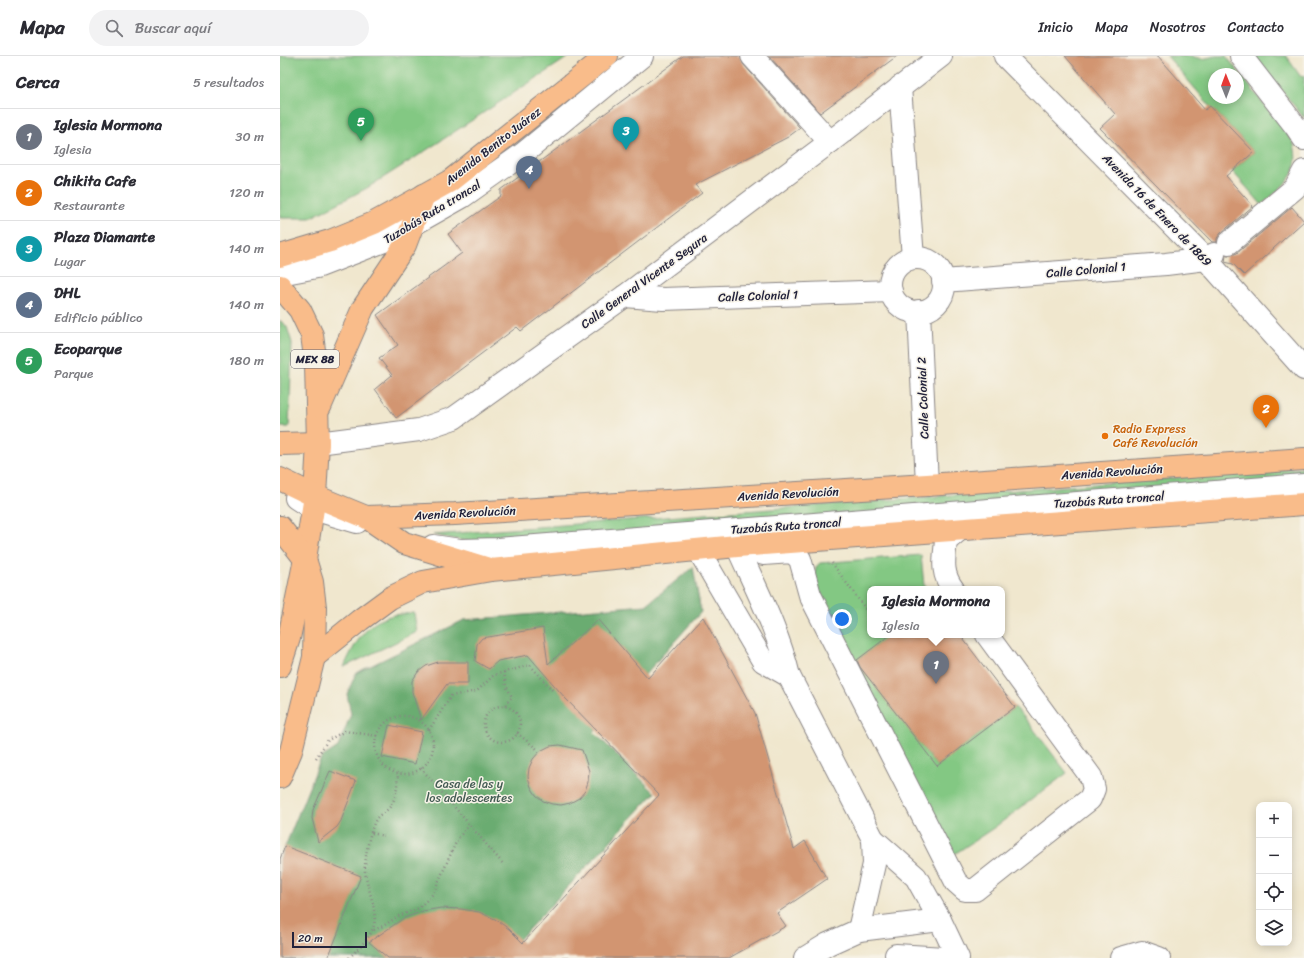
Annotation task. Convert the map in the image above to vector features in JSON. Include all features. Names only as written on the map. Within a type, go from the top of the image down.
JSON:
[{"type":"main road","name":"Avenida Benito Juárez","points":[[280,256],[330,240],[374,223],[450,181],[607,56]]},
{"type":"main road","points":[[318,411],[363,308],[405,245],[424,195]]},
{"type":"main road","name":"MEX 88","points":[[280,286],[300,310],[312,335],[316,365],[318,411],[318,443],[314,502],[305,559],[289,638],[280,666]]},
{"type":"main road","points":[[280,444],[318,443]]},
{"type":"main road","name":"Avenida Revolución","points":[[280,479],[314,502],[366,517],[463,513],[927,485],[1304,459]]},
{"type":"main road","points":[[314,657],[390,598],[423,582],[491,570],[699,551],[737,546],[1304,504]]},
{"type":"main road","points":[[366,517],[404,543],[491,570]]},
{"type":"main road","points":[[280,527],[305,559],[312,582],[315,607],[314,657],[291,752],[280,777]]},
{"type":"main road","points":[[280,607],[289,638]]},
{"type":"street","name":"Tuzobús Ruta troncal","points":[[280,274],[317,268],[384,241],[462,197],[524,153],[642,56]]},
{"type":"street","points":[[752,56],[830,142]]},
{"type":"street","name":"Calle General Vicente Segura","points":[[318,443],[419,430],[454,418],[626,296],[941,56]]},
{"type":"street","name":"Avenida 16 de Enero de 1869","points":[[1005,56],[1218,251],[1304,369]]},
{"type":"street","points":[[1241,56],[1304,139]]},
{"type":"street","points":[[900,87],[913,258]]},
{"type":"street","points":[[1218,251],[1295,188],[1304,171]]},
{"type":"street","name":"Calle Colonial 1","points":[[943,281],[1158,264],[1218,251]]},
{"type":"street","points":[[913,258],[922,258],[933,264],[941,273],[943,281],[943,290],[940,298],[928,309],[919,311],[910,310],[901,306],[895,300],[891,291],[890,282],[892,273],[898,266],[913,258]]},
{"type":"street","name":"Calle Colonial 1","points":[[626,296],[663,300],[891,291]]},
{"type":"street","name":"Calle Colonial 2","points":[[919,311],[927,485]]},
{"type":"street","name":"Tuzobús Ruta troncal","points":[[280,488],[369,526],[404,543],[460,550],[1304,485]]},
{"type":"street","points":[[950,586],[947,582],[944,570],[946,541],[959,530]]},
{"type":"street","points":[[737,546],[760,554],[792,552],[800,559],[810,595],[956,882],[965,890],[975,890],[1090,799],[1094,789],[1091,777],[989,638]]},
{"type":"street","points":[[737,546],[776,632],[783,651],[789,676],[873,839],[916,877],[940,920],[958,958]]},
{"type":"street","points":[[699,551],[763,661],[789,676]]},
{"type":"street","points":[[868,929],[874,864],[873,839]]},
{"type":"street","points":[[805,958],[828,944],[868,929],[940,920]]},
{"type":"street","points":[[868,929],[897,957],[944,958]]},
{"type":"street","points":[[1121,958],[1142,952],[1159,958]]},
{"type":"path","points":[[832,562],[867,611]]},
{"type":"path","points":[[429,730],[451,696],[477,691],[494,675],[530,665],[554,692]]},
{"type":"path","points":[[504,672],[506,686],[512,697],[504,706],[493,709],[485,718],[484,723],[487,735],[492,739],[503,742],[509,741],[518,733],[520,727],[518,716],[510,708],[504,706]]},
{"type":"path","points":[[406,716],[415,718],[423,723],[429,730],[433,739],[431,757],[426,765],[418,771],[408,774],[389,770],[377,755],[375,745],[377,736],[381,727],[388,720],[406,716]]},
{"type":"path","points":[[344,731],[377,736]]},
{"type":"path","points":[[518,733],[537,749]]},
{"type":"path","points":[[421,768],[504,865]]},
{"type":"path","points":[[349,958],[369,938],[373,930],[375,920],[374,907],[364,866],[372,833],[378,817],[388,809],[396,797],[398,773]]},
{"type":"path","points":[[373,930],[419,908],[433,894],[457,840],[469,825]]},
{"type":"path","points":[[372,833],[384,836]]},
{"type":"green space","points":[[280,56],[570,56],[367,188],[310,218],[280,218]]},
{"type":"green space","points":[[1167,56],[1190,56],[1202,59],[1216,56],[1226,56],[1235,68],[1208,68],[1208,104]]},
{"type":"green space","points":[[1254,56],[1286,56],[1301,77],[1304,75],[1304,118]]},
{"type":"green space","points":[[1244,79],[1293,141],[1295,153],[1295,162],[1290,178],[1262,205],[1232,171],[1254,152],[1208,104],[1244,104]]},
{"type":"green space","points":[[280,320],[287,327],[292,343],[289,427],[280,427]]},
{"type":"green space","points":[[1304,468],[1304,481],[487,545],[433,535]]},
{"type":"green space","points":[[921,555],[924,586],[867,586],[867,638],[886,638],[856,661],[937,766],[1015,707],[1067,773],[995,827],[953,855],[819,591],[815,572],[820,563]]},
{"type":"green space","name":"Casa de las y los adolescentes","points":[[693,567],[701,612],[594,732],[655,793],[502,958],[280,958],[280,859],[321,758],[338,747],[351,714],[347,694],[356,673],[464,620],[646,605]]},
{"type":"green space","points":[[414,613],[417,632],[344,667],[355,644],[372,625],[390,616]]},
{"type":"building","points":[[683,56],[740,56],[743,64],[800,128],[788,137],[695,185],[702,193],[521,331],[517,327],[396,418],[375,389],[392,375],[379,358],[398,345],[377,315],[462,253],[448,234],[501,196],[501,190]]},
{"type":"building","points":[[769,56],[897,56],[820,113]]},
{"type":"building","points":[[1065,56],[1158,56],[1205,110],[1210,106],[1254,152],[1226,176],[1253,206],[1221,233],[1217,238],[1217,242],[1212,242],[1100,128],[1115,114]]},
{"type":"building","points":[[1292,207],[1304,221],[1244,275],[1233,264],[1225,262],[1226,255],[1237,253]]},
{"type":"building","points":[[703,617],[755,713],[794,849],[805,841],[827,879],[777,913],[786,926],[729,958],[388,958],[369,942],[404,918],[423,911],[441,908],[479,912],[495,919],[509,929],[523,943],[659,795],[566,699],[528,655],[498,661],[489,669],[475,661],[477,644],[482,638],[543,628],[548,664],[598,620],[648,678]]},
{"type":"building","points":[[886,638],[962,638],[1015,707],[937,766],[860,667],[857,660]]},
{"type":"building","points":[[438,662],[468,662],[468,684],[447,684],[421,720],[412,692],[412,681],[418,672],[426,666]]},
{"type":"building","points":[[389,725],[422,732],[415,764],[382,757]]},
{"type":"building","points":[[560,745],[582,750],[589,771],[585,791],[579,798],[570,803],[561,805],[543,801],[536,795],[531,787],[528,777],[529,768],[533,759],[540,751],[550,746]]},
{"type":"building","points":[[330,771],[356,781],[341,821],[337,827],[318,842],[312,818],[313,810]]},
{"type":"building","points":[[285,846],[361,876],[328,958],[280,958],[280,859]]},
{"type":"place","name":"Ecoparque","points":[[361,141]]},
{"type":"place","name":"Plaza Diamante","points":[[626,150]]},
{"type":"place","name":"DHL","points":[[529,189]]},
{"type":"place","name":"Chikita Cafe","points":[[1266,428]]},
{"type":"place","name":"Radio Express Café Revolución","points":[[1105,436]]},
{"type":"place","name":"Iglesia Mormona","points":[[936,684]]}]
